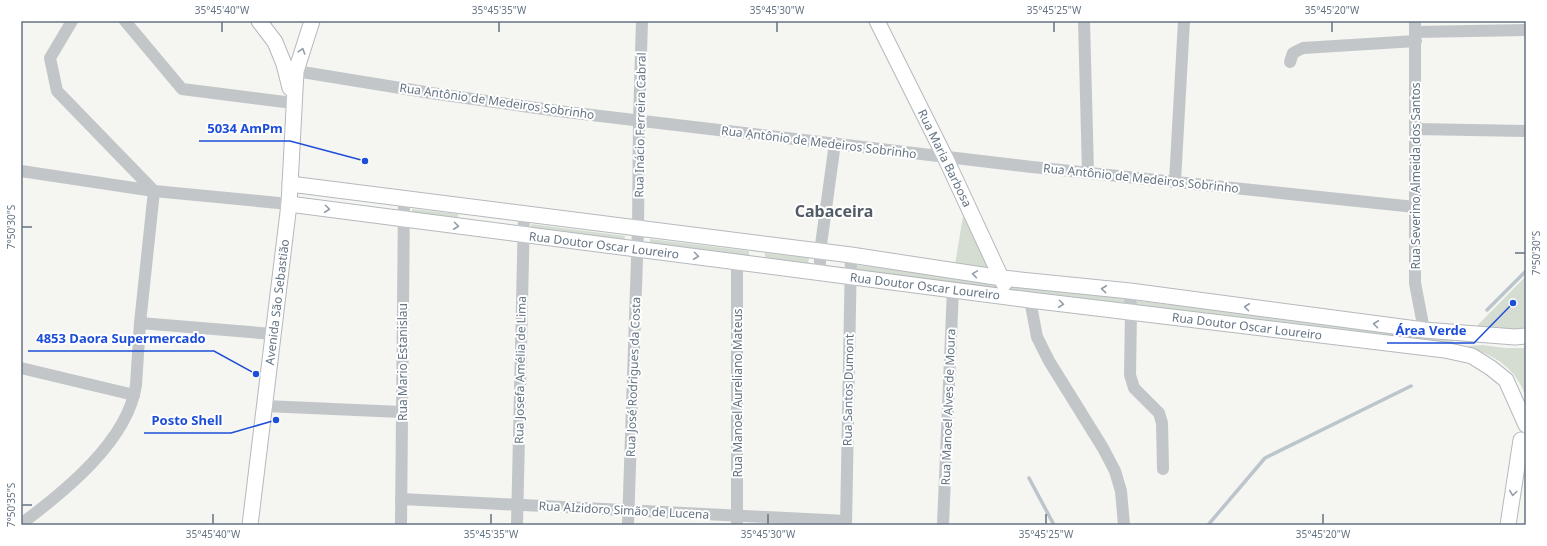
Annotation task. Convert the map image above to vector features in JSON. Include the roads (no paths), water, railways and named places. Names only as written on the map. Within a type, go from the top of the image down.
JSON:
[{"type":"main road","points":[[259,21],[275,42],[284,64],[293,103]]},
{"type":"main road","points":[[293,103],[296,71],[312,21]]},
{"type":"main road","name":"Rua Maria Barbosa","points":[[877,21],[945,157],[1002,278],[1008,297]]},
{"type":"main road","name":"Avenida São Sebastião","points":[[250,525],[289,204],[293,103]]},
{"type":"main road","name":"Rua Doutor Oscar Loureiro","points":[[290,184],[851,255],[1002,278],[1130,292],[1424,330],[1515,337],[1526,336]]},
{"type":"main road","name":"Rua Doutor Oscar Loureiro","points":[[289,204],[1030,300],[1446,350],[1472,356],[1506,380],[1526,425]]},
{"type":"main road","points":[[1508,525],[1521,440],[1526,425]]},
{"type":"main road","points":[[1521,440],[1526,482]]},
{"type":"street","points":[[72,21],[50,58],[57,91],[154,191]]},
{"type":"street","points":[[125,21],[182,89],[293,103]]},
{"type":"street","name":"Rua Inácio Ferreira Cabral","points":[[638,229],[642,21]]},
{"type":"street","points":[[1084,21],[1088,172]]},
{"type":"street","points":[[1175,181],[1184,21]]},
{"type":"street","points":[[1290,62],[1293,53],[1304,48],[1415,31],[1526,30]]},
{"type":"street","name":"Rua Severino Almeida dos Santos","points":[[1415,31],[1415,283],[1424,330]]},
{"type":"street","name":"Rua Antônio de Medeiros Sobrinho","points":[[296,71],[431,93],[639,120],[945,157],[1415,207]]},
{"type":"street","points":[[1415,129],[1526,131]]},
{"type":"street","points":[[820,272],[820,252],[835,143]]},
{"type":"street","points":[[21,170],[154,191],[289,204]]},
{"type":"street","points":[[21,524],[61,493],[84,471],[108,445],[125,419],[134,395],[154,191]]},
{"type":"street","name":"Rua Mario Estanislau","points":[[401,525],[404,199]]},
{"type":"street","name":"Rua Josefa Amélia de Lima","points":[[517,525],[524,214]]},
{"type":"street","name":"Rua José Rodrigues da Costa","points":[[628,525],[636,249],[638,229]]},
{"type":"street","name":"Rua Santos Dumont","points":[[846,523],[851,255]]},
{"type":"street","name":"Rua Manoel Aureliano Mateus","points":[[737,262],[737,520]]},
{"type":"street","name":"Rua Manoel Alves de Moura","points":[[943,525],[953,289]]},
{"type":"street","points":[[1130,292],[1130,375],[1134,388],[1159,413],[1162,422],[1163,469]]},
{"type":"street","points":[[1030,300],[1037,337],[1049,361],[1103,448],[1115,471],[1121,490],[1124,525]]},
{"type":"street","points":[[140,323],[273,334]]},
{"type":"street","points":[[21,368],[134,395]]},
{"type":"street","points":[[265,406],[401,412]]},
{"type":"street","name":"Rua AIzidoro Simão de Lucena","points":[[401,499],[628,510],[737,520],[846,523]]},
{"type":"waterway","points":[[1487,310],[1526,271]]},
{"type":"waterway","points":[[1208,525],[1265,458],[1411,386]]},
{"type":"waterway","points":[[1029,478],[1054,525]]},
{"type":"place","name":"5034 AmPm","points":[[365,161]]},
{"type":"place","name":"Área Verde","points":[[1513,303]]},
{"type":"place","name":"4853 Daora Supermercado","points":[[256,374]]},
{"type":"place","name":"Posto Shell","points":[[276,420]]},
{"type":"district","name":"Cabaceira","points":[[834,211]]}]
